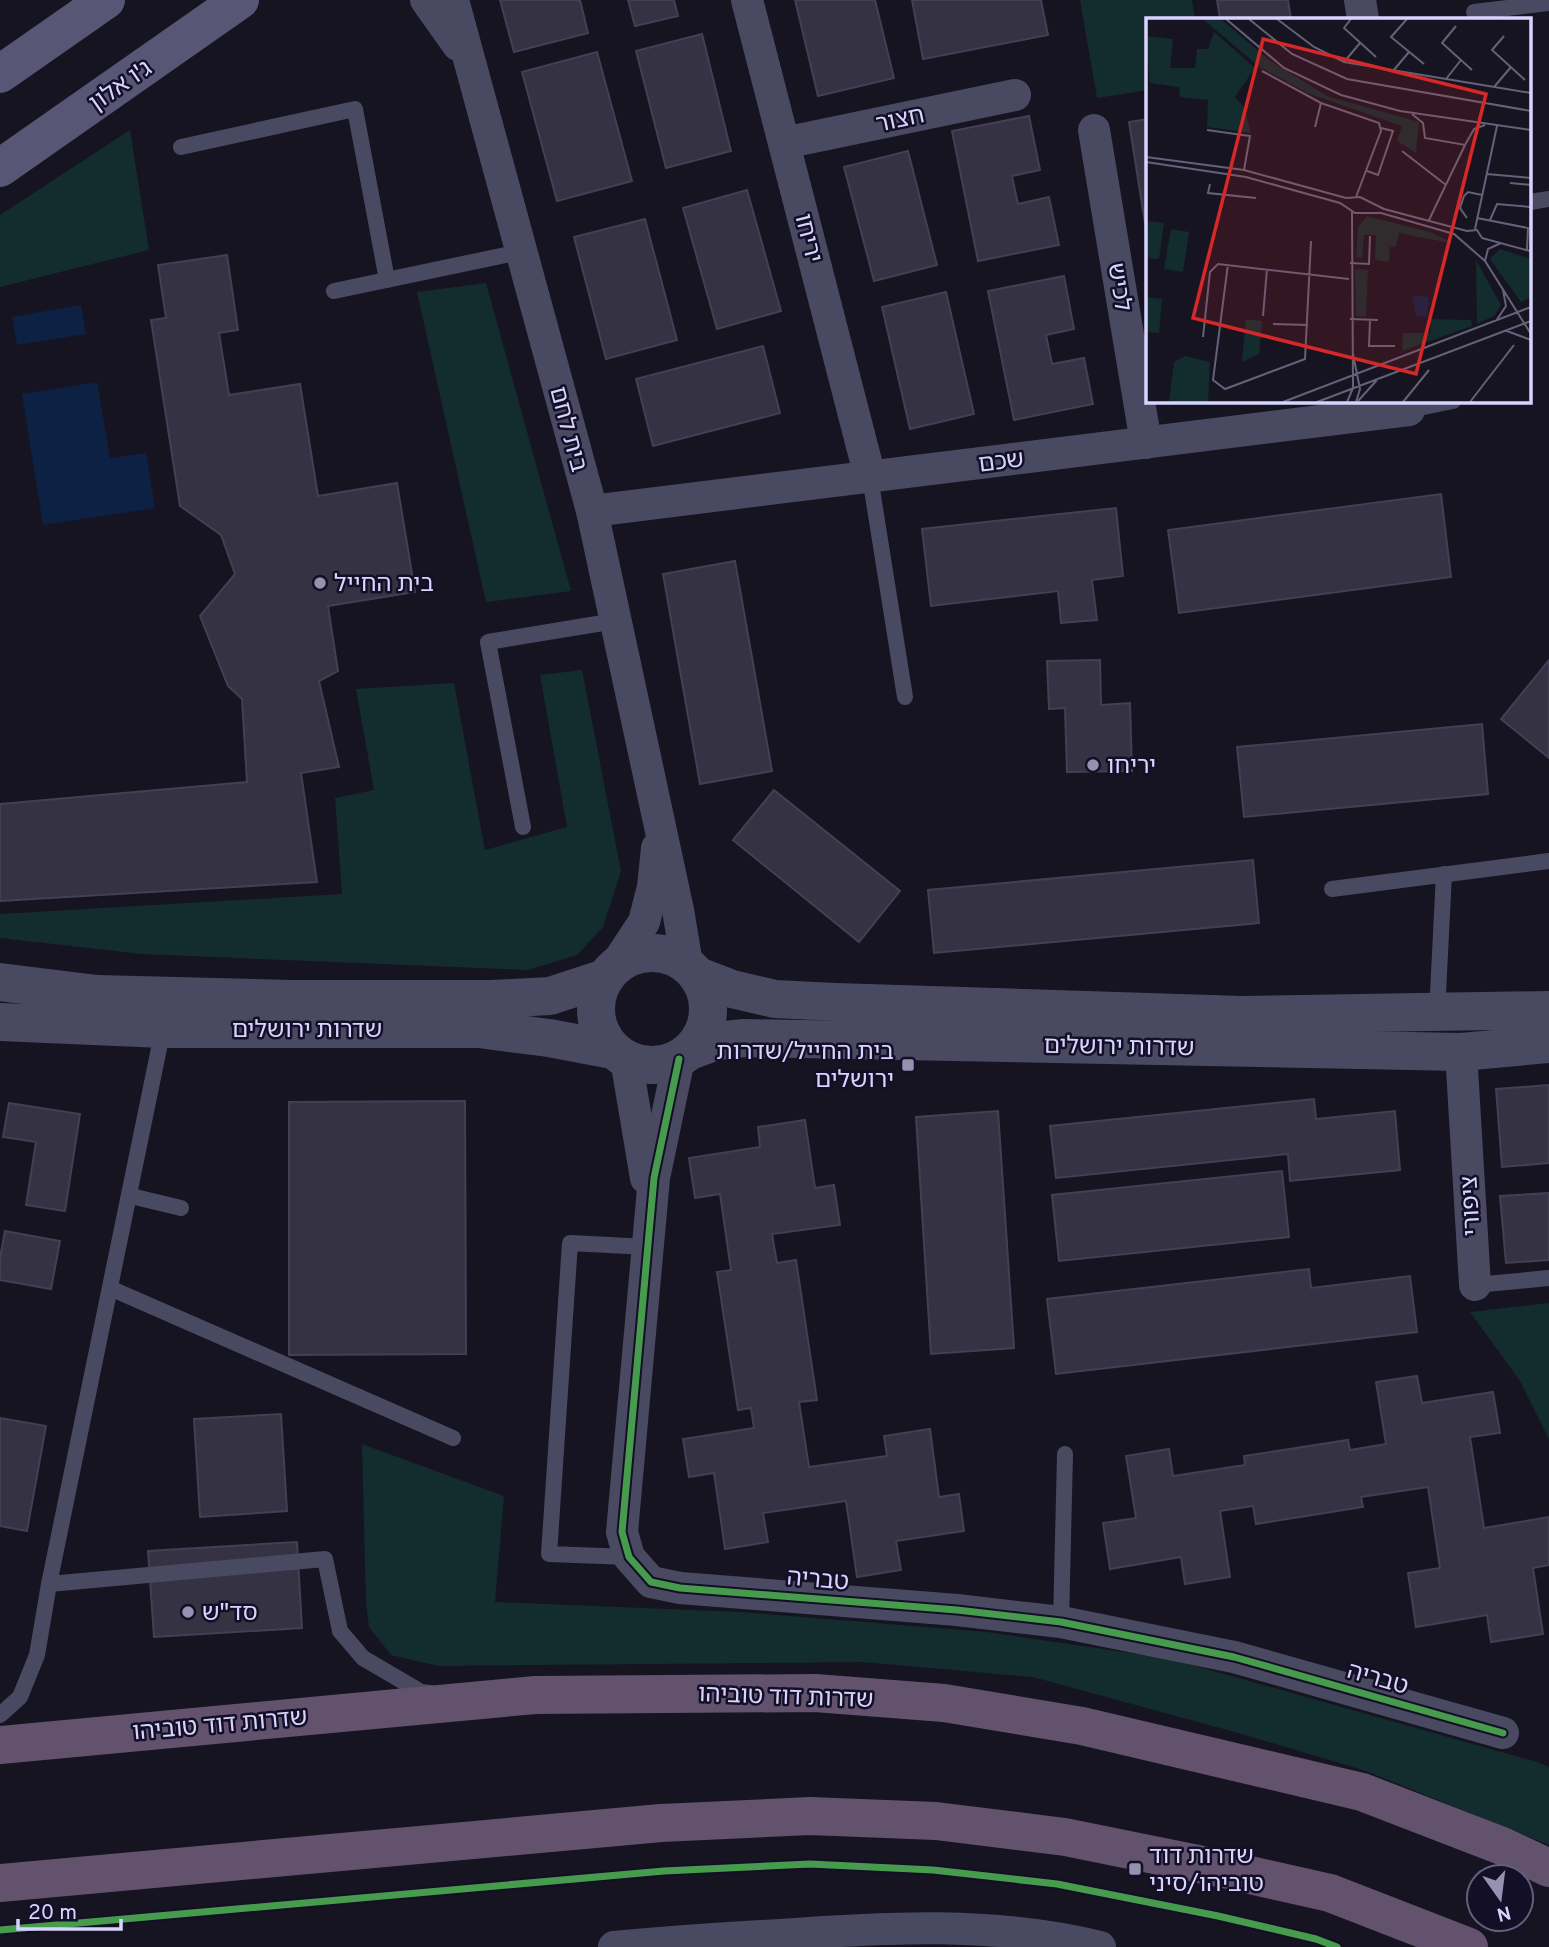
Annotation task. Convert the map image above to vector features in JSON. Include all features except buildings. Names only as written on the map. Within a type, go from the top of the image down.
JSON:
[{"type":"highway","name":"שדרות דוד טוביהו","points":[[0,1745],[535,1695],[815,1693],[944,1703],[1082,1726],[1362,1792],[1502,1846],[1549,1868]]},
{"type":"highway","points":[[0,1883],[661,1823],[810,1816],[936,1821],[1065,1837],[1330,1893],[1469,1947]]},
{"type":"main road","points":[[0,74],[106,0]]},
{"type":"main road","name":"ג'ו אלון","points":[[0,168],[240,0]]},
{"type":"street","name":"בית לחם","points":[[426,0],[467,57]]},
{"type":"street","name":"בית לחם","points":[[453,0],[592,512],[693,970]]},
{"type":"street","name":"יריחו","points":[[747,0],[870,477]]},
{"type":"street","points":[[1360,0],[1363,18]]},
{"type":"street","name":"חצור","points":[[784,143],[1015,95]]},
{"type":"street","name":"לכיש","points":[[1094,130],[1146,443]]},
{"type":"street","name":"שכם","points":[[592,512],[1146,443],[1409,406]]},
{"type":"street","name":"בית לחם","points":[[610,972],[644,922],[653,887],[657,848],[655,805]]},
{"type":"street","points":[[643,953],[659,953],[674,957],[693,970],[706,991],[709,1007],[701,1038],[685,1055],[653,1066],[640,1064],[619,1054],[603,1037],[597,1023],[598,992],[610,972],[628,958],[643,953]]},
{"type":"street","name":"שדרות ירושלים","points":[[693,970],[732,989],[775,999],[1242,1015],[1549,1010]]},
{"type":"street","name":"שדרות ירושלים","points":[[0,982],[97,994],[290,999],[492,999],[550,996],[610,972]]},
{"type":"street","name":"שדרות ירושלים","points":[[0,1022],[163,1029],[479,1030],[549,1038],[619,1054]]},
{"type":"street","name":"שדרות ירושלים","points":[[685,1055],[717,1041],[744,1038],[1461,1052],[1549,1044]]},
{"type":"street","name":"ציפורי","points":[[1461,1052],[1475,1285]]},
{"type":"street","points":[[619,1054],[633,1091],[651,1216]]},
{"type":"street","points":[[629,1558],[622,1532],[654,1178],[685,1055]]},
{"type":"street","name":"טבריה","points":[[629,1558],[651,1582],[680,1588],[957,1610],[1061,1622],[1234,1657],[1503,1733]]},
{"type":"street","points":[[614,1947],[926,1927],[976,1938],[1100,1947]]},
{"type":"lane","points":[[1474,10],[1549,3]]},
{"type":"lane","points":[[181,147],[355,109],[387,280]]},
{"type":"lane","points":[[334,291],[520,252]]},
{"type":"lane","points":[[1409,406],[1444,402]]},
{"type":"lane","points":[[870,477],[905,697]]},
{"type":"lane","points":[[523,827],[488,642],[615,621]]},
{"type":"lane","points":[[1332,889],[1549,860]]},
{"type":"lane","points":[[1437,1013],[1444,874]]},
{"type":"lane","points":[[0,1716],[20,1698],[37,1655],[49,1584],[131,1196],[163,1029]]},
{"type":"lane","points":[[131,1196],[181,1208]]},
{"type":"lane","points":[[629,1558],[549,1554],[570,1243],[648,1247]]},
{"type":"lane","name":"ציפורי","points":[[1475,1285],[1549,1278]]},
{"type":"lane","points":[[111,1289],[453,1438]]},
{"type":"lane","points":[[1061,1622],[1065,1454]]},
{"type":"lane","points":[[49,1584],[325,1559],[340,1631],[363,1658],[421,1692],[535,1695]]},
{"type":"green space","points":[[1080,0],[1192,0],[1195,18],[1146,18],[1146,90],[1097,98]]},
{"type":"green space","points":[[130,130],[149,250],[0,287],[0,215]]},
{"type":"green space","points":[[486,283],[571,591],[486,602],[417,292]]},
{"type":"green space","points":[[582,670],[621,871],[603,927],[577,955],[528,970],[142,954],[0,938],[0,914],[342,894],[335,798],[374,790],[356,689],[454,683],[485,850],[567,827],[540,675]]},
{"type":"green space","points":[[1549,1303],[1549,1439],[1520,1381],[1470,1312]]},
{"type":"green space","points":[[362,1444],[504,1496],[495,1602],[741,1612],[987,1632],[1171,1659],[1549,1767],[1549,1845],[1366,1771],[1033,1677],[862,1662],[438,1666],[391,1655],[369,1627],[366,1604]]},
{"type":"water","points":[[81,305],[86,334],[17,345],[12,317]]},
{"type":"water","points":[[97,382],[110,458],[146,453],[155,508],[43,525],[22,394]]},
{"type":"cycle path","points":[[679,1059],[654,1178],[622,1532],[629,1557],[651,1582],[680,1588],[957,1610],[1061,1622],[1234,1657],[1503,1733]]},
{"type":"cycle path","points":[[0,1930],[664,1871],[810,1864],[933,1870],[1057,1884],[1218,1916],[1316,1939],[1337,1947]]},
{"type":"place","name":"בית החייל","points":[[320,583]]},
{"type":"place","name":"יריחו","points":[[1093,765]]},
{"type":"place","name":"בית החייל/שדרות ירושלים","points":[[908,1065]]},
{"type":"place","name":"סד\"ש","points":[[188,1612]]},
{"type":"place","name":"שדרות דוד טוביהו/סיני","points":[[1135,1869]]}]
